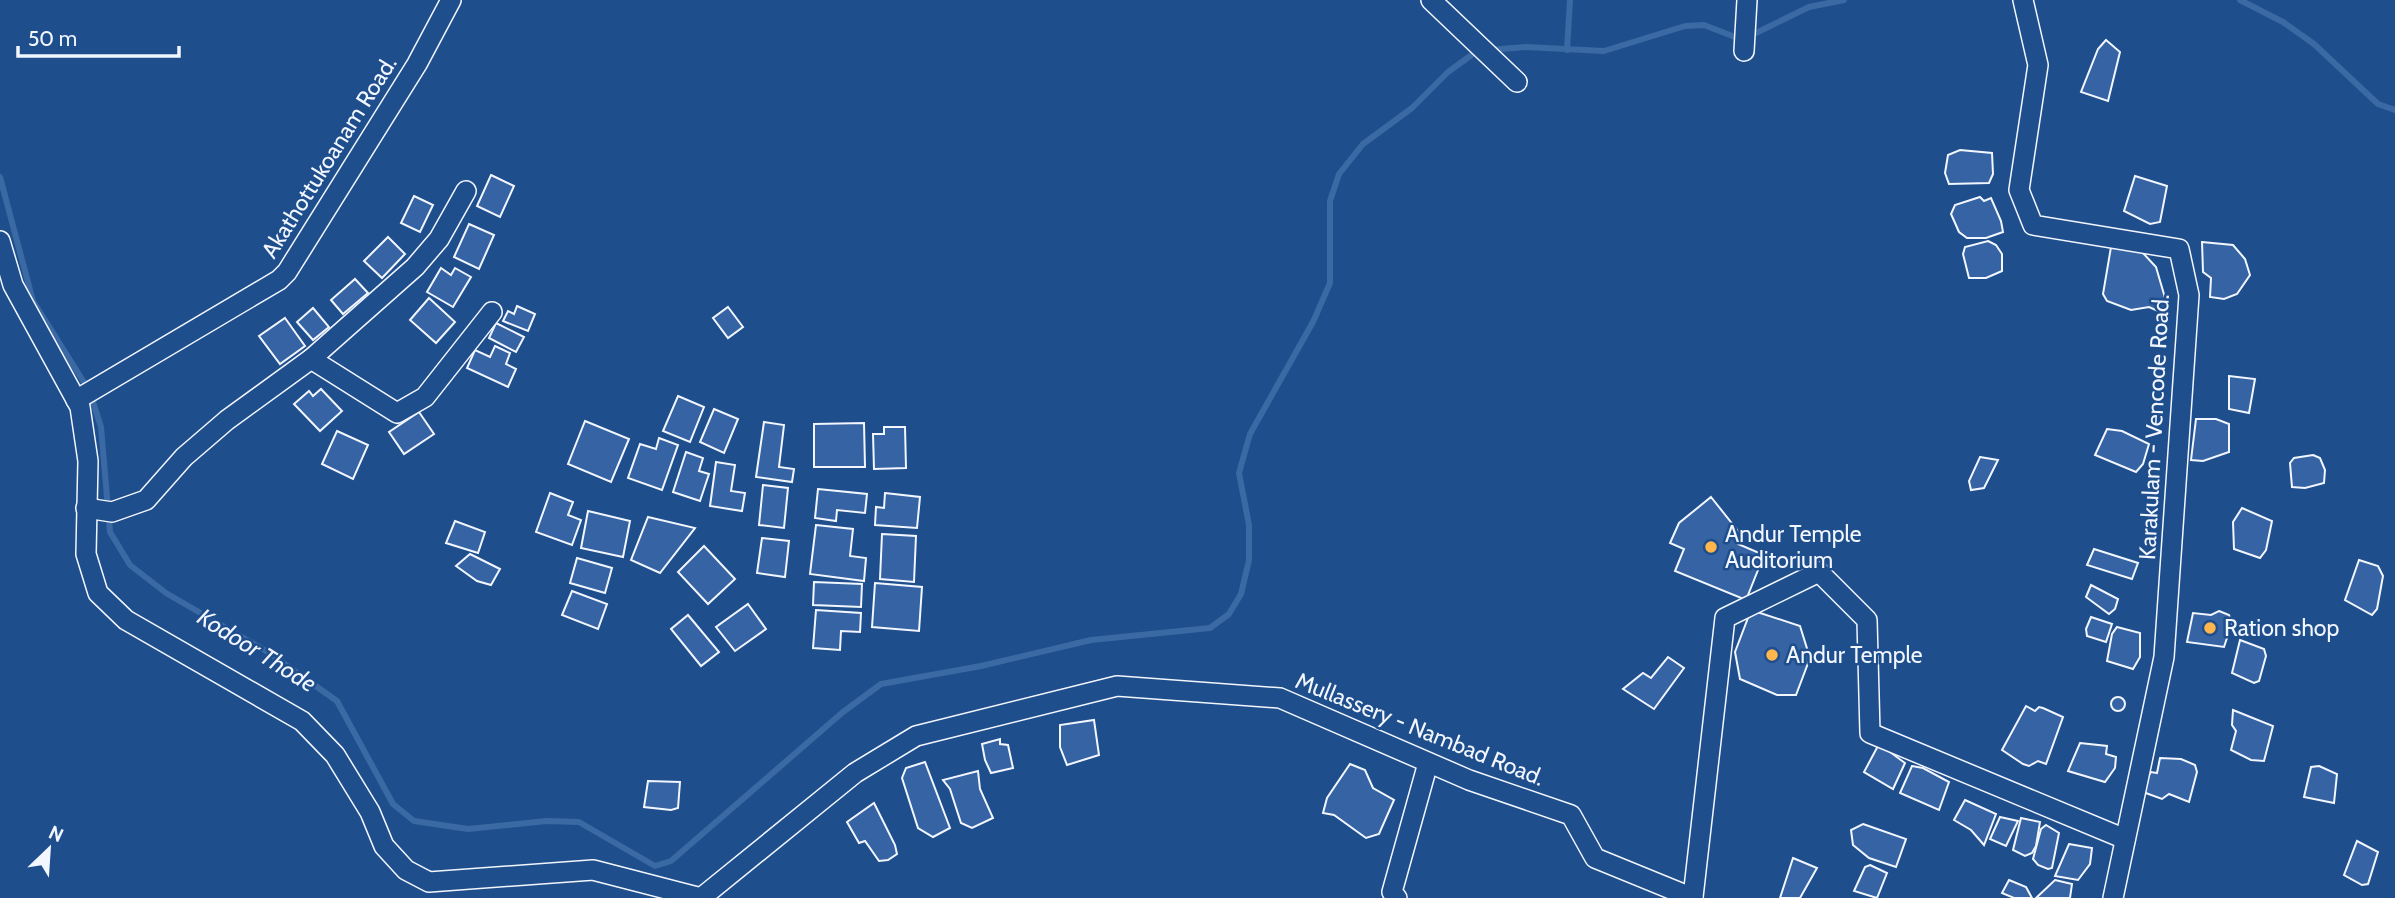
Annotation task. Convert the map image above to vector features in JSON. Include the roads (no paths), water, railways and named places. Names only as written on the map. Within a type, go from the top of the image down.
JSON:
[{"type":"street","name":"Akathottukoanam Road.","points":[[77,399],[279,280],[287,272],[417,64],[451,0]]},
{"type":"street","points":[[1431,0],[1517,82]]},
{"type":"street","points":[[1744,51],[1747,0]]},
{"type":"street","name":"Karakulam - Vencode Road.","points":[[2023,0],[2039,65],[2019,190],[2033,225],[2179,249],[2189,295],[2164,657],[2113,898]]},
{"type":"street","points":[[101,510],[146,500],[184,457],[227,420],[311,359],[415,267],[439,239],[466,191]]},
{"type":"street","name":"Mullassery - Nambad Road.","points":[[0,241],[13,285],[60,376],[77,399],[101,510],[86,554],[98,593],[126,620],[302,722],[335,755],[370,812],[384,846],[407,870],[429,882],[593,870],[628,876],[701,898],[855,773],[916,736],[1117,686],[1280,698],[1469,780],[1571,815],[1595,858],[1693,897]]},
{"type":"street","points":[[311,359],[397,412],[425,397],[492,312]]},
{"type":"street","points":[[1693,897],[1725,618],[1819,572],[1867,620],[1870,733],[2125,839]]},
{"type":"street","points":[[1397,898],[1392,892],[1428,763]]},
{"type":"waterway","points":[[1567,50],[1570,0]]},
{"type":"waterway","points":[[1488,50],[1526,47],[1604,51],[1685,26],[1704,25],[1735,37],[1756,33],[1809,7],[1844,0]]},
{"type":"waterway","points":[[2240,0],[2283,22],[2314,44],[2378,104],[2395,110]]},
{"type":"waterway","name":"Kodoor Thode","points":[[0,177],[33,301],[85,384],[93,402],[101,427],[110,532],[130,565],[166,593],[266,651],[337,701],[393,804],[414,821],[468,829],[547,821],[579,822],[655,866],[671,861],[843,712],[881,684],[981,666],[1091,640],[1210,628],[1229,614],[1241,594],[1249,560],[1249,525],[1239,473],[1250,434],[1313,322],[1330,283],[1330,201],[1339,174],[1363,144],[1412,108],[1448,72],[1477,51]]},
{"type":"place","name":"Andur Temple Auditorium","points":[[1711,547]]},
{"type":"place","name":"Ration shop","points":[[2210,628]]},
{"type":"place","name":"Andur Temple","points":[[1772,655]]}]
